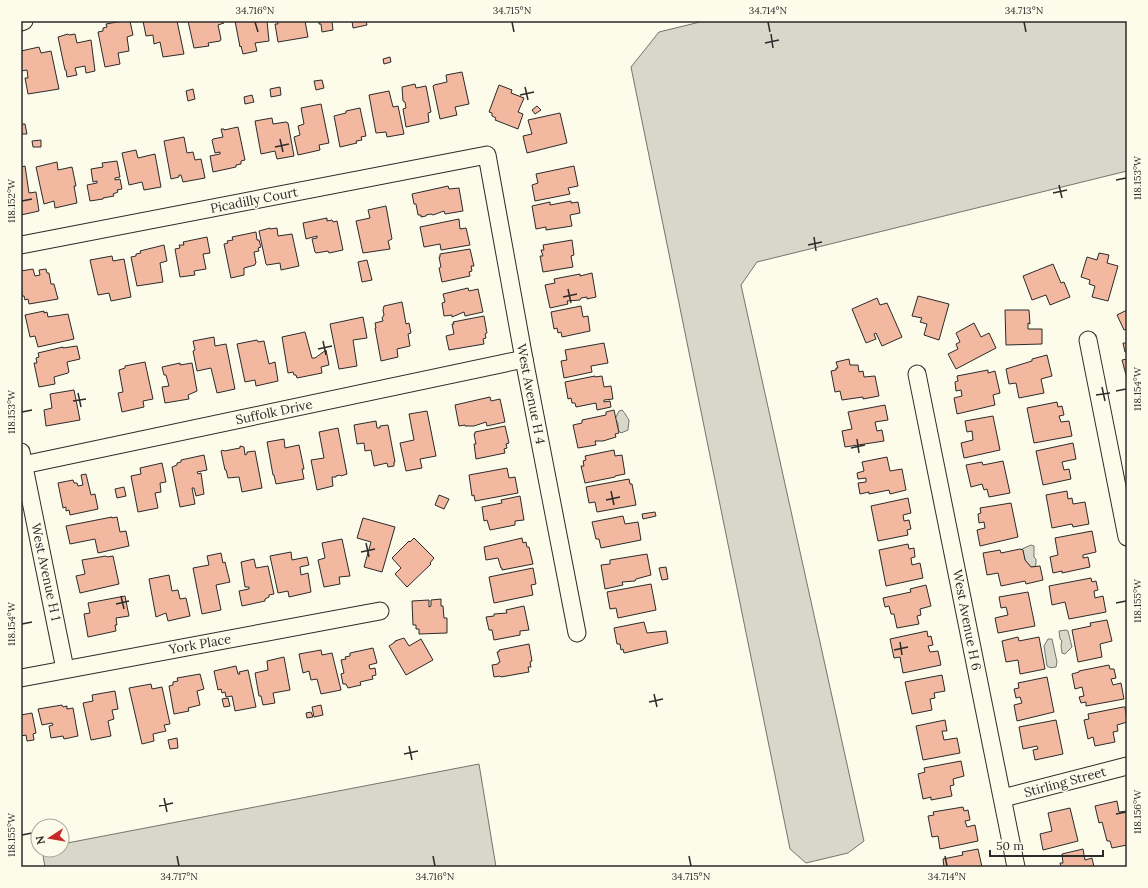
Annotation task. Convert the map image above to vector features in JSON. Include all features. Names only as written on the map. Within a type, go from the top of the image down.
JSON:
[{"type":"street","name":"Picadilly Court","points":[[21,245],[487,155]]},
{"type":"street","name":"West Avenue H 4","points":[[487,155],[524,360],[577,633]]},
{"type":"street","points":[[1088,340],[1127,537]]},
{"type":"street","name":"Suffolk Drive","points":[[22,458],[524,360]]},
{"type":"street","name":"West Avenue H 6","points":[[917,374],[1016,867]]},
{"type":"street","name":"West Avenue H 1","points":[[22,458],[65,669]]},
{"type":"street","name":"York Place","points":[[21,678],[380,612]]},
{"type":"street","name":"Stirling Street","points":[[1002,798],[1127,766]]},
{"type":"shaded area","points":[[704,21],[1127,21],[1127,171],[757,262],[741,285],[864,841],[848,853],[806,863],[790,849],[631,67],[659,32]]},
{"type":"shaded area","points":[[622,410],[629,420],[628,430],[621,433],[618,430],[618,423],[615,419],[619,411]]},
{"type":"shaded area","points":[[1031,545],[1034,546],[1034,557],[1036,559],[1035,567],[1031,567],[1025,560],[1022,549]]},
{"type":"shaded area","points":[[1059,631],[1068,631],[1072,647],[1065,654],[1062,653],[1062,641],[1060,639]]},
{"type":"shaded area","points":[[1048,639],[1052,639],[1057,662],[1056,667],[1051,668],[1047,666],[1044,646]]},
{"type":"shaded area","points":[[479,764],[496,867],[45,867],[43,858],[70,858],[70,842]]},
{"type":"building","points":[[130,21],[133,35],[127,37],[129,51],[118,53],[120,64],[105,67],[98,32],[103,31],[103,28],[107,27],[106,24]]},
{"type":"building","points":[[143,21],[177,21],[184,54],[163,57],[160,42],[154,44],[153,35],[146,36]]},
{"type":"building","points":[[188,21],[223,21],[224,23],[218,25],[221,39],[220,41],[208,43],[209,46],[194,48]]},
{"type":"building","points":[[235,21],[267,21],[269,41],[255,43],[257,51],[243,54],[241,46],[240,47]]},
{"type":"building","points":[[277,21],[305,21],[308,37],[278,42],[275,24],[278,24]]},
{"type":"building","points":[[319,21],[332,21],[333,30],[322,32]]},
{"type":"building","points":[[352,21],[366,21],[367,25],[353,28]]},
{"type":"building","points":[[68,34],[75,34],[77,43],[91,40],[95,71],[86,73],[85,66],[75,68],[77,75],[67,77],[58,37]]},
{"type":"building","points":[[39,47],[41,53],[51,51],[59,89],[28,94],[25,78],[28,78],[27,70],[21,71],[21,51]]},
{"type":"building","points":[[390,57],[391,62],[384,64],[383,59]]},
{"type":"building","points":[[462,72],[469,104],[455,107],[457,115],[440,119],[433,86],[447,82],[446,75]]},
{"type":"building","points":[[322,80],[324,88],[316,90],[314,81]]},
{"type":"building","points":[[415,84],[416,88],[426,86],[431,112],[428,113],[429,122],[406,127],[403,109],[406,108],[405,102],[403,101],[402,87]]},
{"type":"building","points":[[499,85],[512,90],[511,93],[524,98],[518,112],[523,114],[518,129],[495,120],[496,118],[489,112]]},
{"type":"building","points":[[280,87],[281,95],[271,97],[270,89]]},
{"type":"building","points":[[193,89],[195,99],[188,101],[186,91]]},
{"type":"building","points":[[389,91],[393,107],[398,106],[404,134],[387,137],[386,132],[376,133],[369,95]]},
{"type":"building","points":[[252,95],[254,102],[245,104],[244,97]]},
{"type":"building","points":[[321,104],[329,143],[319,145],[320,150],[298,155],[294,137],[300,135],[298,126],[304,124],[301,108]]},
{"type":"building","points":[[537,106],[541,110],[535,114],[532,110]]},
{"type":"building","points":[[360,108],[366,136],[361,137],[362,140],[356,141],[357,143],[340,147],[334,116],[346,113],[346,111]]},
{"type":"building","points":[[560,113],[567,143],[527,153],[523,136],[532,134],[528,120]]},
{"type":"building","points":[[272,118],[273,124],[288,123],[294,156],[277,159],[275,151],[261,154],[255,121]]},
{"type":"building","points":[[21,124],[25,124],[27,134],[21,134]]},
{"type":"building","points":[[238,127],[245,160],[241,161],[241,164],[236,165],[236,167],[213,172],[210,156],[220,154],[220,152],[215,153],[212,140],[223,137],[221,129],[224,130]]},
{"type":"building","points":[[184,137],[187,153],[193,152],[195,160],[201,159],[205,178],[183,182],[181,175],[179,175],[179,177],[171,179],[164,141]]},
{"type":"building","points":[[41,140],[41,147],[33,147],[32,141]]},
{"type":"building","points":[[136,150],[138,158],[155,154],[161,187],[144,190],[142,182],[129,185],[122,153]]},
{"type":"building","points":[[117,161],[120,177],[115,178],[115,180],[120,179],[122,189],[117,190],[118,192],[113,194],[114,196],[90,201],[87,185],[97,183],[97,181],[93,182],[91,169],[103,167],[102,163]]},
{"type":"building","points":[[57,162],[58,170],[72,167],[76,186],[74,186],[77,203],[55,208],[54,201],[44,204],[36,167]]},
{"type":"building","points":[[25,166],[29,193],[36,192],[39,211],[21,215],[21,167]]},
{"type":"building","points":[[574,166],[578,186],[568,188],[570,194],[535,201],[532,185],[538,183],[536,174]]},
{"type":"building","points":[[448,186],[449,189],[459,188],[463,211],[445,214],[444,211],[421,217],[421,215],[418,215],[412,194]]},
{"type":"building","points":[[571,201],[571,203],[578,202],[580,213],[570,215],[572,226],[546,230],[546,227],[536,229],[532,206],[550,202],[550,205]]},
{"type":"building","points":[[386,206],[392,239],[388,241],[390,249],[363,253],[356,221],[370,218],[368,210]]},
{"type":"building","points":[[327,218],[327,221],[337,221],[343,250],[329,253],[328,251],[316,253],[312,239],[317,238],[317,236],[306,239],[303,223]]},
{"type":"building","points":[[459,219],[460,229],[466,228],[470,245],[441,250],[440,244],[424,247],[420,227]]},
{"type":"building","points":[[277,228],[278,236],[292,234],[299,266],[281,270],[280,263],[266,264],[259,231]]},
{"type":"building","points":[[256,232],[257,240],[259,240],[261,247],[258,248],[259,251],[254,252],[255,265],[244,268],[244,275],[231,278],[224,244],[228,243],[227,241],[233,240],[232,237]]},
{"type":"building","points":[[207,237],[210,253],[203,254],[206,269],[194,271],[195,275],[180,277],[175,249],[180,248],[179,245],[184,245],[183,242]]},
{"type":"building","points":[[572,240],[574,255],[571,256],[573,267],[543,272],[540,256],[543,256],[541,250],[544,250],[543,245]]},
{"type":"building","points":[[164,245],[167,261],[160,263],[163,282],[137,286],[131,257],[141,253],[140,251]]},
{"type":"building","points":[[470,249],[474,266],[471,266],[472,271],[469,272],[470,276],[442,282],[439,268],[441,267],[439,257],[440,254]]},
{"type":"building","points":[[1099,253],[1109,255],[1107,263],[1118,266],[1108,301],[1092,297],[1095,286],[1089,284],[1090,280],[1081,277],[1087,257],[1097,260]]},
{"type":"building","points":[[112,256],[113,261],[124,259],[131,297],[111,301],[109,293],[98,295],[90,260]]},
{"type":"building","points":[[367,260],[372,280],[362,282],[358,262]]},
{"type":"building","points":[[1053,264],[1061,283],[1064,282],[1070,297],[1050,305],[1046,295],[1032,300],[1023,276]]},
{"type":"building","points":[[33,269],[35,276],[40,275],[39,270],[46,269],[47,273],[49,273],[51,284],[54,284],[58,299],[29,304],[28,299],[25,300],[24,296],[22,296],[21,271]]},
{"type":"building","points":[[592,273],[596,297],[587,299],[587,297],[581,298],[580,300],[567,301],[568,304],[550,308],[545,285],[555,283],[554,279]]},
{"type":"building","points":[[468,288],[469,291],[478,289],[483,312],[465,316],[464,312],[452,317],[452,315],[444,316],[442,303],[445,302],[443,294]]},
{"type":"building","points":[[918,296],[949,304],[939,340],[924,335],[927,324],[920,322],[922,318],[912,316]]},
{"type":"building","points":[[877,298],[880,305],[887,303],[902,337],[882,346],[876,333],[874,334],[876,339],[866,343],[852,309]]},
{"type":"building","points":[[402,302],[406,324],[409,323],[411,333],[408,334],[410,346],[397,349],[398,357],[381,361],[375,323],[383,321],[384,306]]},
{"type":"building","points":[[581,306],[583,317],[588,316],[590,331],[562,337],[561,332],[558,333],[557,328],[554,329],[551,312]]},
{"type":"building","points":[[1005,310],[1029,310],[1030,324],[1028,323],[1028,329],[1042,329],[1042,344],[1006,345]]},
{"type":"building","points":[[1127,310],[1127,329],[1124,330],[1117,315]]},
{"type":"building","points":[[44,311],[44,313],[47,312],[48,317],[68,314],[74,339],[38,347],[35,336],[30,337],[25,315]]},
{"type":"building","points":[[484,316],[487,333],[485,334],[486,338],[483,339],[484,344],[449,350],[446,336],[454,334],[453,322]]},
{"type":"building","points":[[363,317],[367,338],[353,340],[357,366],[339,369],[330,324]]},
{"type":"building","points":[[974,323],[981,337],[989,333],[996,348],[956,369],[948,354],[958,349],[956,344],[960,342],[956,333]]},
{"type":"building","points":[[305,332],[312,358],[315,358],[326,350],[329,365],[321,367],[322,373],[297,378],[293,372],[288,373],[282,337]]},
{"type":"building","points":[[214,337],[215,346],[226,344],[235,389],[217,393],[211,368],[197,371],[193,351],[195,350],[193,341]]},
{"type":"building","points":[[257,340],[258,342],[264,341],[269,364],[275,362],[278,381],[256,386],[255,380],[245,382],[237,344]]},
{"type":"building","points":[[604,343],[608,363],[591,366],[592,372],[564,378],[561,361],[567,360],[565,350]]},
{"type":"building","points":[[1123,343],[1127,343],[1127,352],[1125,352]]},
{"type":"building","points":[[77,346],[80,359],[67,362],[69,372],[54,377],[55,384],[39,387],[34,363],[37,363],[36,358],[39,357],[38,353],[63,347]]},
{"type":"building","points":[[1047,355],[1052,376],[1041,379],[1044,393],[1019,398],[1016,383],[1009,384],[1006,369]]},
{"type":"building","points":[[849,359],[850,365],[858,365],[859,372],[863,371],[864,377],[875,376],[879,396],[863,399],[863,397],[842,400],[840,391],[835,392],[831,371],[838,368],[836,362]]},
{"type":"building","points":[[1127,359],[1127,375],[1126,375],[1122,360]]},
{"type":"building","points":[[145,362],[153,399],[143,401],[144,407],[122,412],[118,393],[123,392],[119,370],[125,368],[125,366]]},
{"type":"building","points":[[180,363],[180,365],[192,363],[197,391],[188,395],[189,399],[165,403],[162,387],[169,386],[162,367]]},
{"type":"building","points":[[988,370],[988,373],[995,371],[1000,393],[993,395],[995,405],[957,414],[954,398],[962,396],[961,390],[956,391],[955,382],[958,381],[957,376]]},
{"type":"building","points":[[602,376],[604,387],[611,386],[613,399],[604,400],[604,402],[610,401],[611,407],[597,410],[596,403],[576,407],[575,403],[572,403],[571,398],[568,399],[565,382]]},
{"type":"building","points":[[74,390],[80,420],[46,426],[44,410],[52,408],[50,394]]},
{"type":"building","points":[[490,397],[491,401],[500,399],[505,422],[487,426],[486,422],[474,426],[459,426],[455,405]]},
{"type":"building","points":[[1057,402],[1058,407],[1062,406],[1064,415],[1059,416],[1061,422],[1069,421],[1072,436],[1034,443],[1027,408]]},
{"type":"building","points":[[885,405],[888,420],[875,422],[877,431],[882,430],[884,441],[845,447],[842,431],[852,429],[848,412]]},
{"type":"building","points":[[614,410],[619,433],[615,434],[616,437],[603,441],[595,441],[596,445],[578,448],[573,425],[582,423],[582,420],[606,415],[606,412]]},
{"type":"building","points":[[427,411],[436,456],[420,459],[422,468],[406,471],[400,443],[414,440],[409,414]]},
{"type":"building","points":[[993,416],[1000,450],[964,458],[961,443],[973,440],[972,431],[967,432],[965,421]]},
{"type":"building","points":[[376,421],[377,428],[388,425],[395,462],[394,466],[388,467],[387,463],[374,466],[371,450],[365,451],[364,443],[357,444],[354,425]]},
{"type":"building","points":[[505,426],[509,443],[506,444],[507,448],[504,449],[505,453],[476,459],[474,444],[476,444],[475,432]]},
{"type":"building","points":[[338,428],[347,474],[332,477],[333,486],[317,490],[311,460],[324,458],[319,432]]},
{"type":"building","points":[[284,439],[285,448],[299,445],[304,469],[302,469],[304,479],[276,484],[267,442]]},
{"type":"building","points":[[1073,443],[1076,459],[1062,462],[1064,470],[1069,469],[1071,479],[1043,485],[1036,451]]},
{"type":"building","points":[[240,446],[244,447],[245,455],[247,452],[255,451],[262,488],[242,492],[239,477],[228,478],[221,451],[240,448]]},
{"type":"building","points":[[614,450],[615,456],[622,455],[625,474],[585,483],[581,466],[584,466],[583,461],[586,460],[585,456]]},
{"type":"building","points":[[204,455],[207,470],[197,472],[198,474],[201,473],[204,494],[196,496],[194,488],[192,488],[195,504],[180,507],[172,467],[181,462],[181,460]]},
{"type":"building","points":[[887,457],[890,471],[902,469],[906,490],[890,494],[889,490],[869,494],[869,492],[860,494],[858,483],[866,482],[866,478],[858,479],[857,473],[864,471],[862,462]]},
{"type":"building","points":[[1003,461],[1010,493],[989,497],[987,489],[984,490],[982,484],[971,487],[966,465],[982,462],[983,465]]},
{"type":"building","points":[[162,463],[166,482],[160,483],[161,492],[155,493],[158,508],[138,512],[131,476],[141,474],[140,468]]},
{"type":"building","points":[[507,468],[509,478],[515,477],[518,493],[475,501],[474,495],[472,496],[469,475]]},
{"type":"building","points":[[86,474],[91,495],[95,494],[98,509],[70,515],[69,510],[66,511],[66,507],[63,508],[58,483],[73,480],[78,486],[83,485],[81,475]]},
{"type":"building","points":[[629,479],[630,484],[632,484],[636,505],[597,512],[595,502],[589,503],[586,487]]},
{"type":"building","points":[[124,487],[126,496],[117,498],[115,489]]},
{"type":"building","points":[[1067,491],[1068,499],[1072,498],[1073,504],[1085,502],[1089,524],[1073,527],[1072,524],[1052,528],[1046,495]]},
{"type":"building","points":[[439,495],[449,499],[444,509],[435,505]]},
{"type":"building","points":[[520,496],[524,520],[515,521],[515,525],[490,530],[487,520],[484,521],[482,507],[502,503],[501,500]]},
{"type":"building","points":[[908,498],[911,513],[903,515],[904,521],[909,520],[911,529],[907,530],[908,535],[878,541],[871,506]]},
{"type":"building","points":[[1011,503],[1018,537],[980,546],[977,530],[985,528],[984,522],[979,523],[978,514],[981,513],[980,508]]},
{"type":"building","points":[[655,512],[656,516],[643,519],[642,514]]},
{"type":"building","points":[[623,516],[625,524],[638,522],[641,540],[601,548],[599,539],[596,539],[592,522]]},
{"type":"building","points":[[117,517],[120,532],[126,531],[129,546],[98,553],[95,539],[70,544],[66,526]]},
{"type":"building","points":[[363,518],[395,527],[382,572],[364,567],[371,542],[357,538]]},
{"type":"building","points":[[1092,531],[1096,552],[1083,555],[1083,558],[1088,557],[1090,567],[1062,573],[1062,571],[1053,573],[1050,557],[1058,555],[1055,538]]},
{"type":"building","points":[[414,538],[434,558],[430,563],[431,564],[407,587],[395,574],[401,568],[392,558]]},
{"type":"building","points":[[522,538],[523,543],[526,542],[527,547],[529,547],[533,564],[502,570],[498,558],[486,560],[484,547]]},
{"type":"building","points":[[342,539],[350,576],[339,577],[340,584],[324,587],[318,560],[325,558],[322,543]]},
{"type":"building","points":[[908,544],[909,549],[914,548],[915,557],[911,558],[912,565],[920,563],[923,578],[886,586],[879,550]]},
{"type":"building","points":[[1020,549],[1023,550],[1025,560],[1031,567],[1040,566],[1043,580],[1026,584],[1025,581],[1001,586],[998,573],[987,575],[983,553],[1000,550],[1001,553]]},
{"type":"building","points":[[291,552],[292,560],[307,557],[309,565],[300,567],[301,575],[308,573],[311,592],[289,597],[288,591],[278,593],[270,556]]},
{"type":"building","points":[[221,553],[230,582],[216,585],[221,610],[202,614],[193,568],[209,565],[207,556]]},
{"type":"building","points":[[647,554],[651,575],[636,579],[635,581],[622,582],[623,585],[605,589],[601,565],[610,564],[610,560]]},
{"type":"building","points":[[113,556],[119,584],[80,593],[76,576],[85,574],[82,560]]},
{"type":"building","points":[[254,559],[256,568],[268,566],[274,594],[269,595],[265,601],[242,606],[239,591],[249,589],[249,587],[245,587],[241,562]]},
{"type":"building","points":[[666,567],[668,579],[662,580],[659,568]]},
{"type":"building","points":[[533,568],[536,584],[531,585],[533,595],[494,603],[489,577]]},
{"type":"building","points":[[169,575],[172,591],[178,590],[180,599],[186,598],[190,616],[168,621],[166,613],[156,617],[149,579]]},
{"type":"building","points":[[1091,578],[1092,582],[1096,581],[1098,590],[1094,591],[1095,598],[1103,596],[1106,612],[1069,619],[1065,602],[1052,605],[1049,586]]},
{"type":"building","points":[[651,584],[656,610],[618,618],[616,608],[610,609],[607,592]]},
{"type":"building","points":[[926,585],[931,606],[920,609],[921,615],[917,616],[919,624],[897,628],[894,614],[891,614],[889,606],[885,607],[883,598],[911,592],[910,589]]},
{"type":"building","points":[[1028,592],[1035,626],[998,633],[995,618],[1008,615],[1006,607],[1001,608],[999,597]]},
{"type":"building","points":[[125,596],[129,616],[116,618],[116,631],[88,637],[84,614],[90,613],[88,603]]},
{"type":"building","points":[[441,599],[444,618],[447,618],[447,633],[419,634],[419,629],[416,629],[416,625],[413,625],[412,601],[429,600],[429,607],[431,606],[431,600]]},
{"type":"building","points":[[524,606],[529,630],[520,631],[520,635],[494,640],[492,630],[489,630],[486,617],[494,616],[494,614],[507,613],[506,610]]},
{"type":"building","points":[[1107,620],[1112,641],[1100,644],[1102,657],[1078,662],[1072,630],[1091,626],[1090,623]]},
{"type":"building","points":[[644,622],[647,633],[666,631],[668,643],[624,653],[623,649],[621,650],[620,644],[617,644],[614,628]]},
{"type":"building","points":[[927,631],[928,637],[931,636],[933,645],[928,646],[930,652],[938,651],[941,665],[903,673],[900,657],[894,658],[890,639]]},
{"type":"building","points":[[1018,637],[1019,641],[1039,637],[1045,669],[1020,674],[1018,660],[1006,662],[1002,641]]},
{"type":"building","points":[[404,638],[409,646],[421,639],[433,660],[406,675],[389,646],[395,641]]},
{"type":"building","points":[[529,644],[532,661],[530,662],[531,667],[528,667],[529,672],[494,677],[492,665],[500,662],[497,652],[499,652],[499,650]]},
{"type":"building","points":[[373,648],[377,663],[369,665],[370,669],[375,668],[376,675],[372,676],[373,679],[360,682],[361,685],[348,688],[346,684],[343,684],[341,674],[344,673],[341,660],[350,656],[350,653]]},
{"type":"building","points":[[321,650],[322,655],[332,653],[341,690],[321,694],[317,679],[311,680],[309,671],[303,673],[299,654]]},
{"type":"building","points":[[284,657],[290,690],[273,693],[275,703],[263,705],[261,696],[259,696],[255,673],[268,670],[267,661]]},
{"type":"building","points":[[1109,665],[1110,669],[1114,669],[1116,678],[1111,679],[1113,685],[1121,683],[1124,699],[1086,706],[1086,702],[1081,703],[1079,697],[1084,696],[1082,687],[1075,689],[1072,674],[1079,671]]},
{"type":"building","points":[[236,666],[238,674],[240,674],[239,672],[248,670],[256,707],[235,711],[232,696],[226,697],[225,692],[222,693],[221,689],[218,690],[214,671]]},
{"type":"building","points":[[200,674],[204,689],[197,691],[200,705],[188,708],[189,711],[174,714],[169,686],[173,685],[173,682],[178,681],[177,678]]},
{"type":"building","points":[[942,675],[945,691],[934,693],[935,698],[930,699],[932,710],[912,714],[905,682]]},
{"type":"building","points":[[1047,677],[1054,712],[1017,721],[1014,705],[1022,703],[1020,697],[1016,698],[1014,689],[1019,688],[1018,683]]},
{"type":"building","points":[[151,684],[152,689],[162,687],[170,724],[164,725],[166,731],[153,734],[154,741],[142,744],[129,688]]},
{"type":"building","points":[[115,691],[118,709],[112,710],[114,719],[108,721],[111,736],[91,740],[83,703],[93,701],[92,695]]},
{"type":"building","points":[[228,698],[230,706],[224,707],[222,699]]},
{"type":"building","points":[[62,705],[63,707],[67,706],[67,709],[73,708],[78,736],[64,739],[63,736],[51,738],[49,726],[53,725],[52,723],[42,725],[38,709]]},
{"type":"building","points":[[321,705],[323,715],[314,717],[312,707]]},
{"type":"building","points":[[1125,707],[1127,722],[1117,725],[1118,731],[1113,732],[1115,742],[1095,746],[1093,737],[1088,739],[1084,720],[1089,719],[1088,714]]},
{"type":"building","points":[[311,712],[313,717],[307,718],[306,713]]},
{"type":"building","points":[[32,713],[36,733],[33,734],[34,740],[27,741],[26,735],[21,736],[21,715]]},
{"type":"building","points":[[945,720],[947,731],[942,731],[944,740],[957,738],[960,753],[923,760],[916,726]]},
{"type":"building","points":[[1056,720],[1063,754],[1035,760],[1033,750],[1038,749],[1037,746],[1023,749],[1019,727]]},
{"type":"building","points":[[177,738],[178,748],[170,749],[168,740]]},
{"type":"building","points":[[961,761],[964,776],[953,779],[954,785],[950,786],[952,796],[931,800],[931,797],[923,799],[918,774],[925,772],[924,768]]},
{"type":"building","points":[[1117,801],[1119,812],[1127,811],[1127,845],[1112,848],[1110,841],[1107,841],[1102,822],[1099,823],[1095,806]]},
{"type":"building","points":[[963,807],[964,811],[968,810],[970,820],[965,821],[967,827],[975,825],[978,841],[940,849],[938,836],[932,837],[928,816],[934,815],[933,812]]},
{"type":"building","points":[[1070,808],[1078,841],[1043,850],[1040,834],[1052,831],[1048,813]]},
{"type":"building","points":[[978,849],[982,867],[944,867],[943,859],[963,855],[962,852]]},
{"type":"building","points":[[1083,849],[1085,860],[1092,858],[1094,867],[1061,867],[1060,863],[1063,863],[1062,854]]}]
